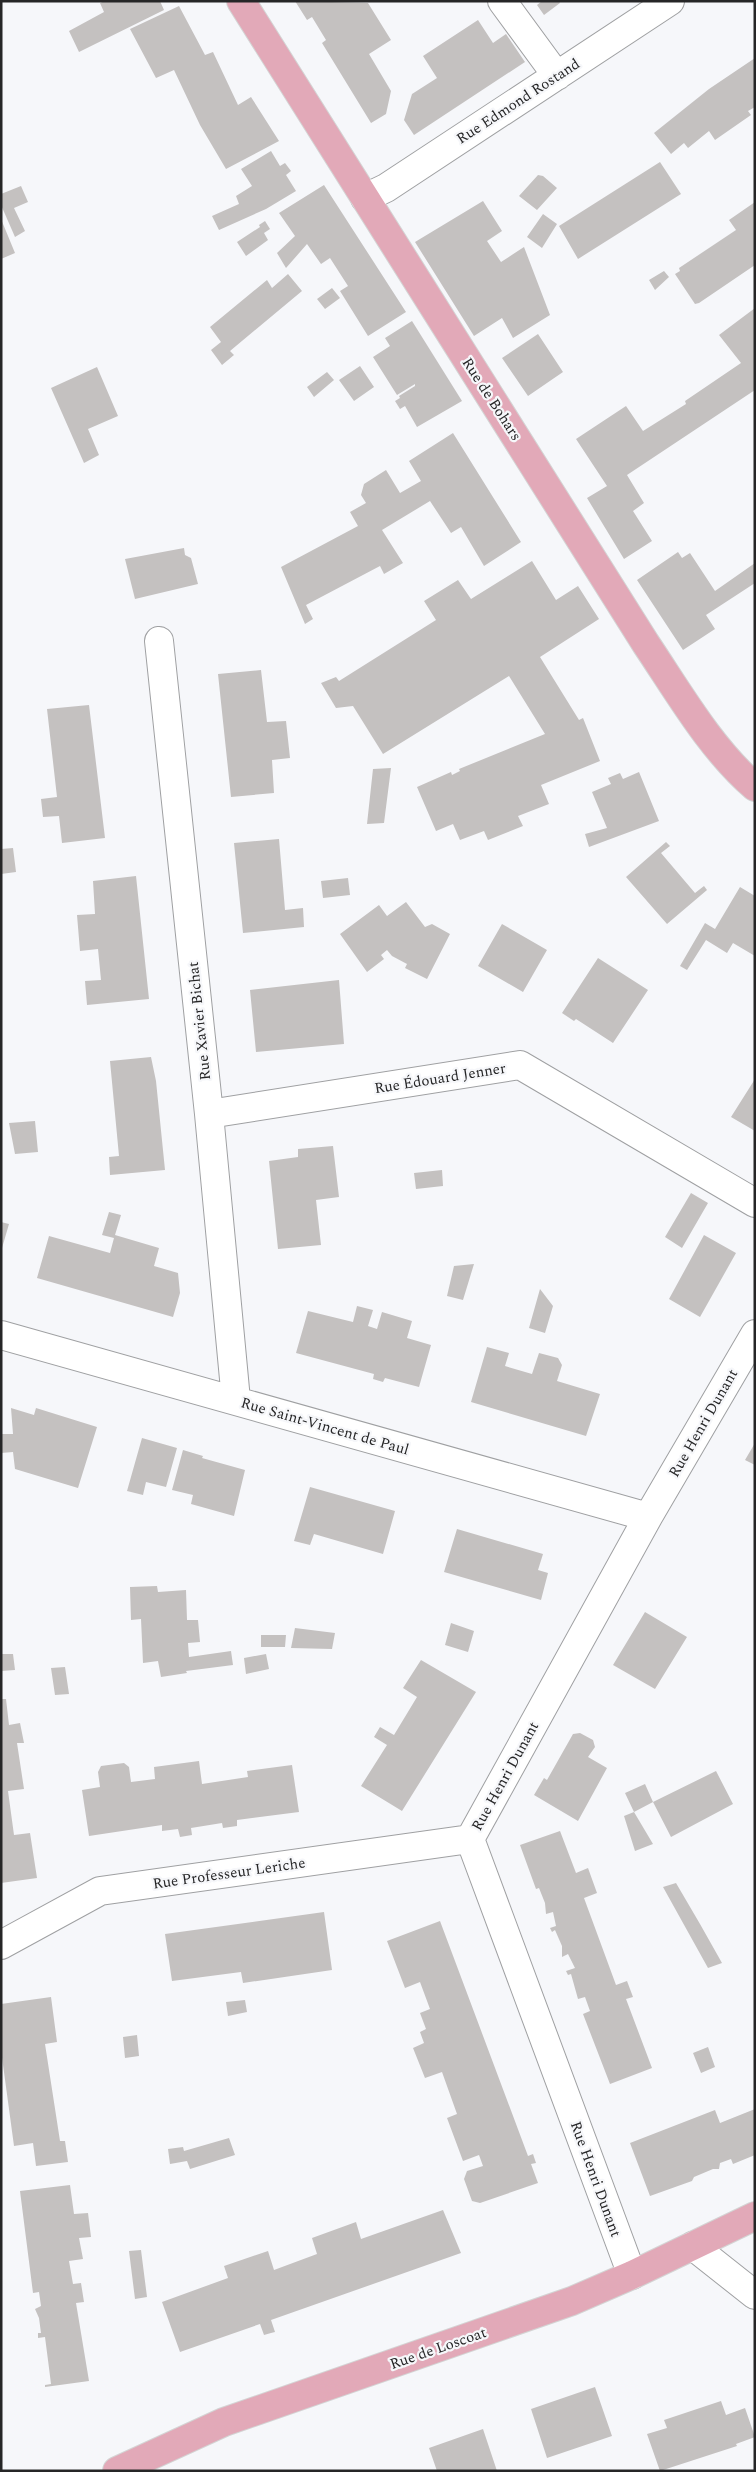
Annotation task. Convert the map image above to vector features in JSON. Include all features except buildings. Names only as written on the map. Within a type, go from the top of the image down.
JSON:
[{"type":"main road","name":"Rue de Bohars","points":[[241,1],[646,644],[698,721],[739,774],[755,787]]},
{"type":"main road","name":"Rue de Loscoat","points":[[117,2471],[224,2422],[572,2301],[632,2275],[755,2216]]},
{"type":"street","points":[[502,1],[557,76]]},
{"type":"street","name":"Rue Edmond Rostand","points":[[365,198],[386,188],[670,1]]},
{"type":"street","name":"Rue Xavier Bichat","points":[[159,641],[209,1114],[236,1400]]},
{"type":"street","name":"Rue Édouard Jenner","points":[[209,1114],[520,1065],[755,1203]]},
{"type":"street","name":"Rue Henri Dunant","points":[[632,2275],[470,1839],[648,1517],[755,1334]]},
{"type":"street","name":"Rue Saint-Vincent de Paul","points":[[1,1336],[236,1400],[648,1517]]},
{"type":"street","name":"Rue Professeur Leriche","points":[[1,1945],[100,1891],[470,1839]]},
{"type":"street","points":[[693,2246],[755,2296]]}]
